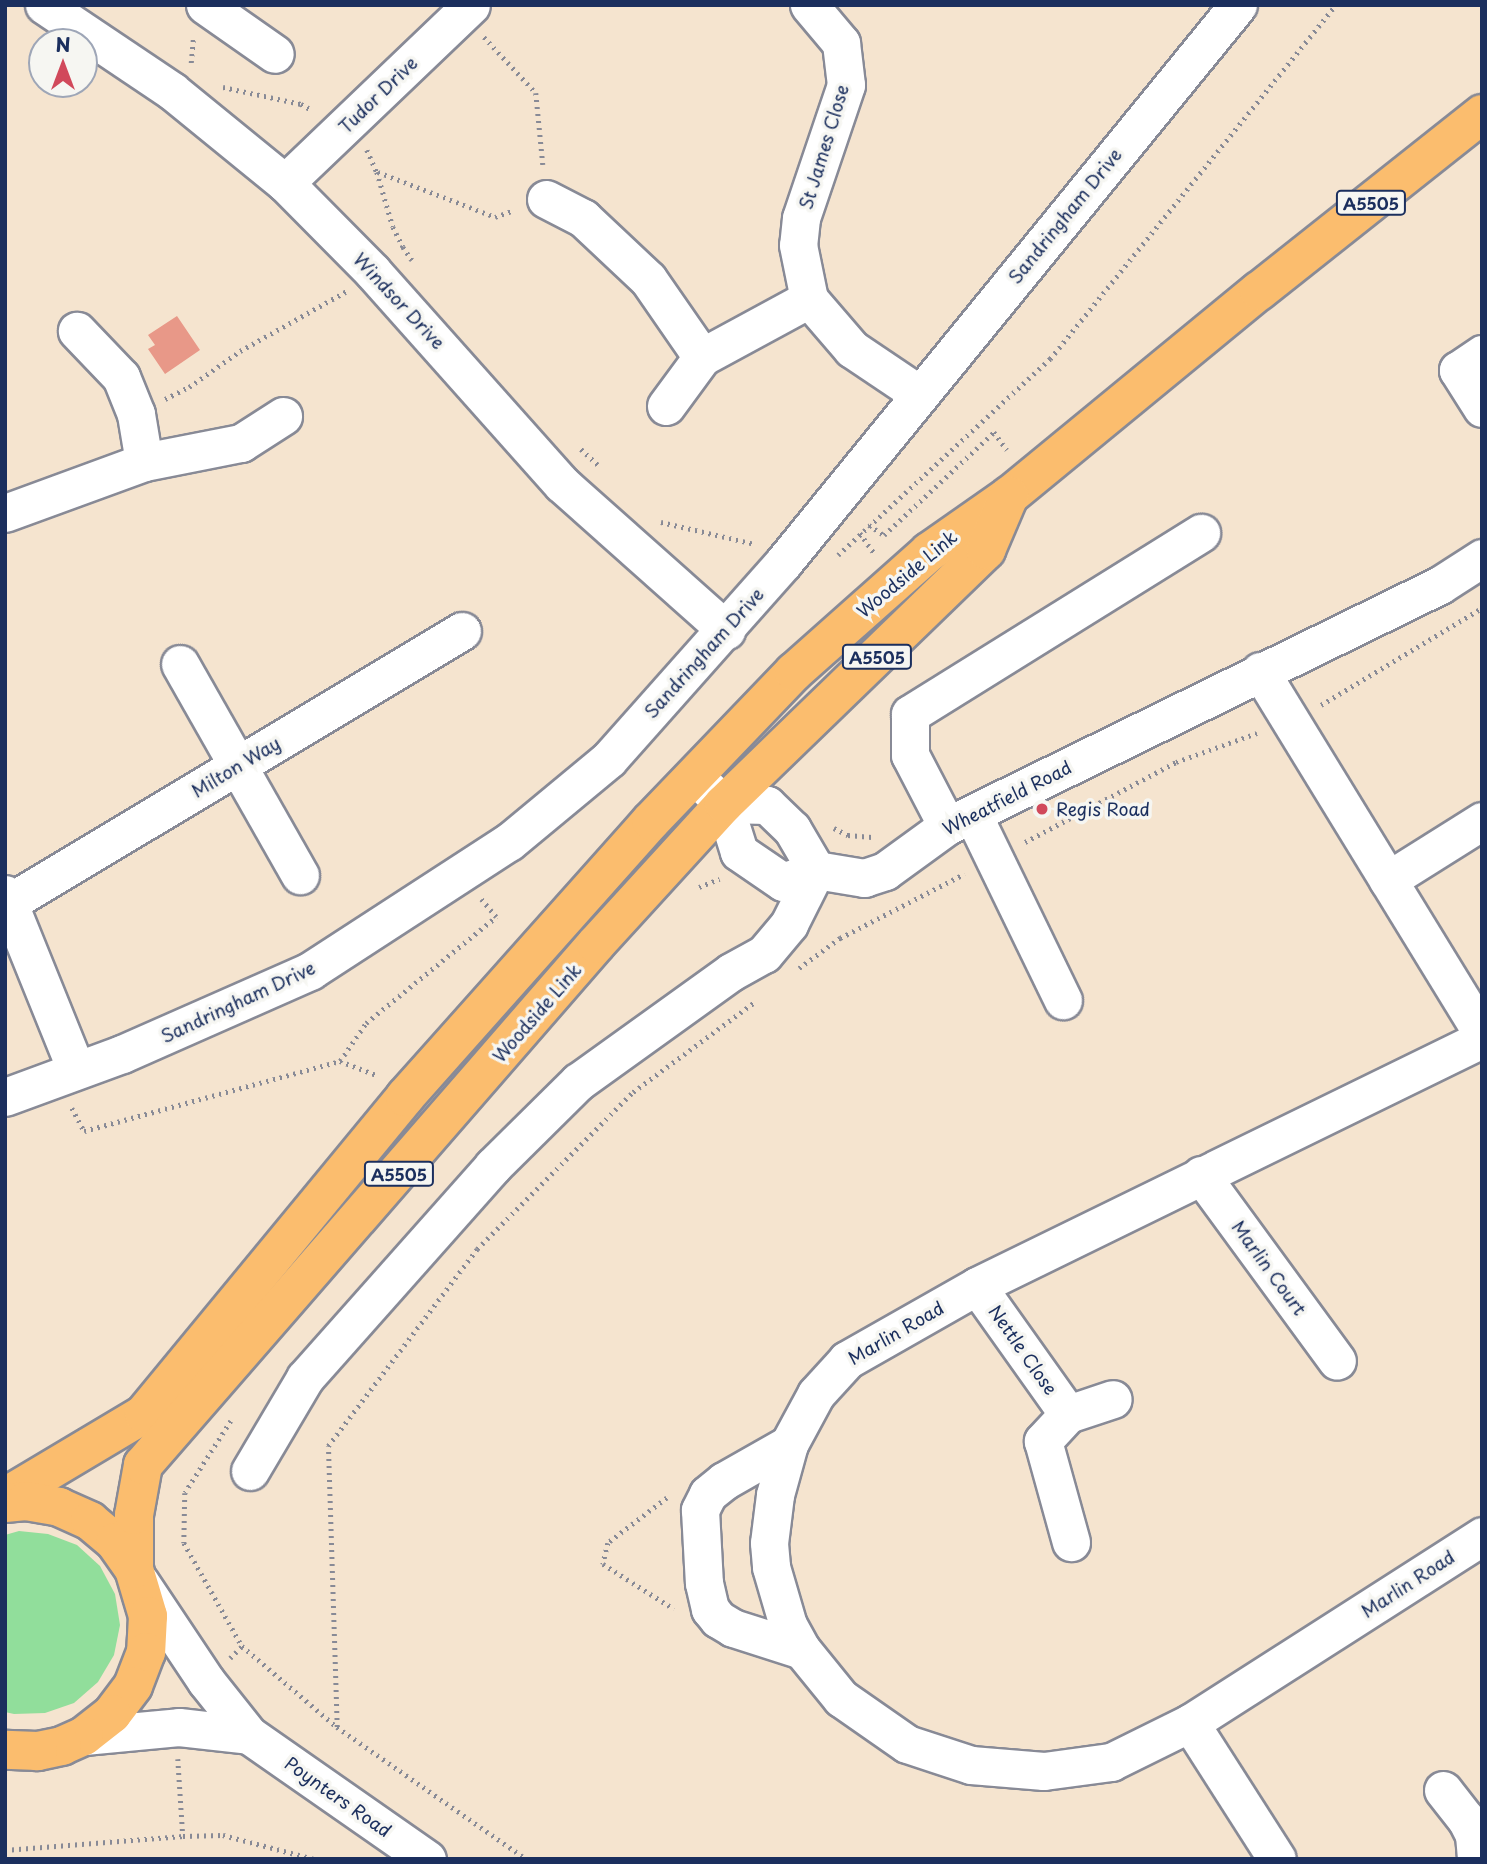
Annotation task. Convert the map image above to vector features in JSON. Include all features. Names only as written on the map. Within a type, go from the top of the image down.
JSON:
[{"type":"main road","name":"Woodside Link","points":[[5,1497],[144,1414],[405,1097],[651,821],[794,672],[929,552],[1009,496],[1482,114]]},
{"type":"main road","name":"Woodside Link","points":[[137,1576],[134,1515],[143,1465],[596,944],[724,804],[986,550],[1009,496]]},
{"type":"main road","points":[[5,1503],[26,1501],[60,1507],[90,1521],[116,1542],[137,1576],[148,1616],[146,1652],[138,1675],[112,1714],[84,1736],[38,1751],[8,1753]]},
{"type":"street","name":"Windsor Drive","points":[[44,5],[172,91],[285,183],[417,319],[562,484],[726,630]]},
{"type":"street","name":"St James Close","points":[[809,5],[841,43],[846,85],[801,218],[798,245],[809,299],[852,349],[919,394]]},
{"type":"street","name":"Sandringham Drive","points":[[5,1097],[122,1054],[310,971],[509,842],[609,759],[726,630],[1238,5]]},
{"type":"street","name":"Tudor Drive","points":[[285,183],[467,10]]},
{"type":"street","points":[[199,19],[275,54]]},
{"type":"street","points":[[546,199],[583,218],[648,279],[702,357]]},
{"type":"street","points":[[666,406],[702,357],[809,299]]},
{"type":"street","points":[[77,331],[121,377],[136,414],[144,462]]},
{"type":"street","points":[[1482,354],[1458,370],[1482,408]]},
{"type":"street","points":[[5,513],[144,462],[241,443],[283,416]]},
{"type":"street","points":[[1063,1000],[995,858],[960,820],[910,755],[910,714],[1201,533]]},
{"type":"street","name":"Wheatfield Road","points":[[816,870],[864,878],[885,871],[960,820],[1440,585],[1482,558]]},
{"type":"street","name":"Milton Way","points":[[76,1070],[8,898],[239,765],[462,631]]},
{"type":"street","points":[[180,664],[300,876]]},
{"type":"street","points":[[1260,671],[1482,1033]]},
{"type":"street","points":[[695,777],[724,804],[739,852],[755,865],[783,883],[816,870]]},
{"type":"street","points":[[724,804],[767,805],[792,829],[816,870]]},
{"type":"street","points":[[1388,880],[1482,821]]},
{"type":"street","points":[[250,1471],[305,1378],[492,1166],[579,1082],[731,972],[764,954],[789,924],[816,870]]},
{"type":"street","name":"Marlin Road","points":[[1482,1040],[977,1286],[836,1369],[801,1417],[789,1444],[775,1495],[769,1543],[778,1600],[802,1650],[841,1698],[907,1744],[971,1765],[1044,1771],[1111,1762],[1190,1723],[1482,1536]]},
{"type":"street","name":"Marlin Court","points":[[1201,1175],[1337,1361]]},
{"type":"street","name":"Nettle Close","points":[[977,1286],[1068,1414]]},
{"type":"street","name":"Nettle Close","points":[[1071,1542],[1042,1441],[1068,1414],[1114,1399]]},
{"type":"street","points":[[789,1444],[724,1481],[708,1494],[700,1510],[704,1583],[710,1609],[718,1619],[733,1628],[802,1650]]},
{"type":"street","name":"Poynters Road","points":[[137,1576],[206,1681],[249,1735],[427,1859]]},
{"type":"street","points":[[1190,1723],[1277,1859]]},
{"type":"street","name":"Poynters Road","points":[[84,1736],[179,1727],[249,1735]]},
{"type":"street","points":[[1443,1790],[1466,1819],[1474,1835],[1476,1859]]},
{"type":"path","points":[[869,525],[1050,359],[1336,5]]},
{"type":"path","points":[[377,172],[495,217],[546,199],[536,93],[467,10]]},
{"type":"path","points":[[172,91],[193,61],[199,19]]},
{"type":"path","points":[[402,247],[415,264]]},
{"type":"path","points":[[572,440],[602,469]]},
{"type":"path","points":[[654,517],[665,525],[766,547]]},
{"type":"path","points":[[860,533],[881,563]]},
{"type":"path","points":[[1316,708],[1482,608]]},
{"type":"path","points":[[797,970],[840,938],[1176,762],[1259,733]]},
{"type":"path","points":[[826,825],[848,835],[876,837]]},
{"type":"path","points":[[340,1061],[366,1023],[496,918],[481,899]]},
{"type":"path","points":[[526,1859],[337,1727],[328,1446],[477,1249],[633,1093],[764,995]]},
{"type":"path","points":[[71,1107],[84,1131],[340,1061],[379,1077]]},
{"type":"path","points":[[177,1763],[183,1836]]},
{"type":"path","points":[[5,1850],[223,1835],[314,1859]]},
{"type":"green space","points":[[19,1531],[48,1534],[77,1545],[100,1566],[115,1594],[120,1625],[114,1655],[98,1682],[74,1703],[45,1713],[5,1712],[5,1535]]},
{"type":"building","points":[[177,316],[200,350],[165,374],[148,349],[155,345],[148,335]]},
{"type":"place","name":"Regis Road","points":[[1042,809]]}]
